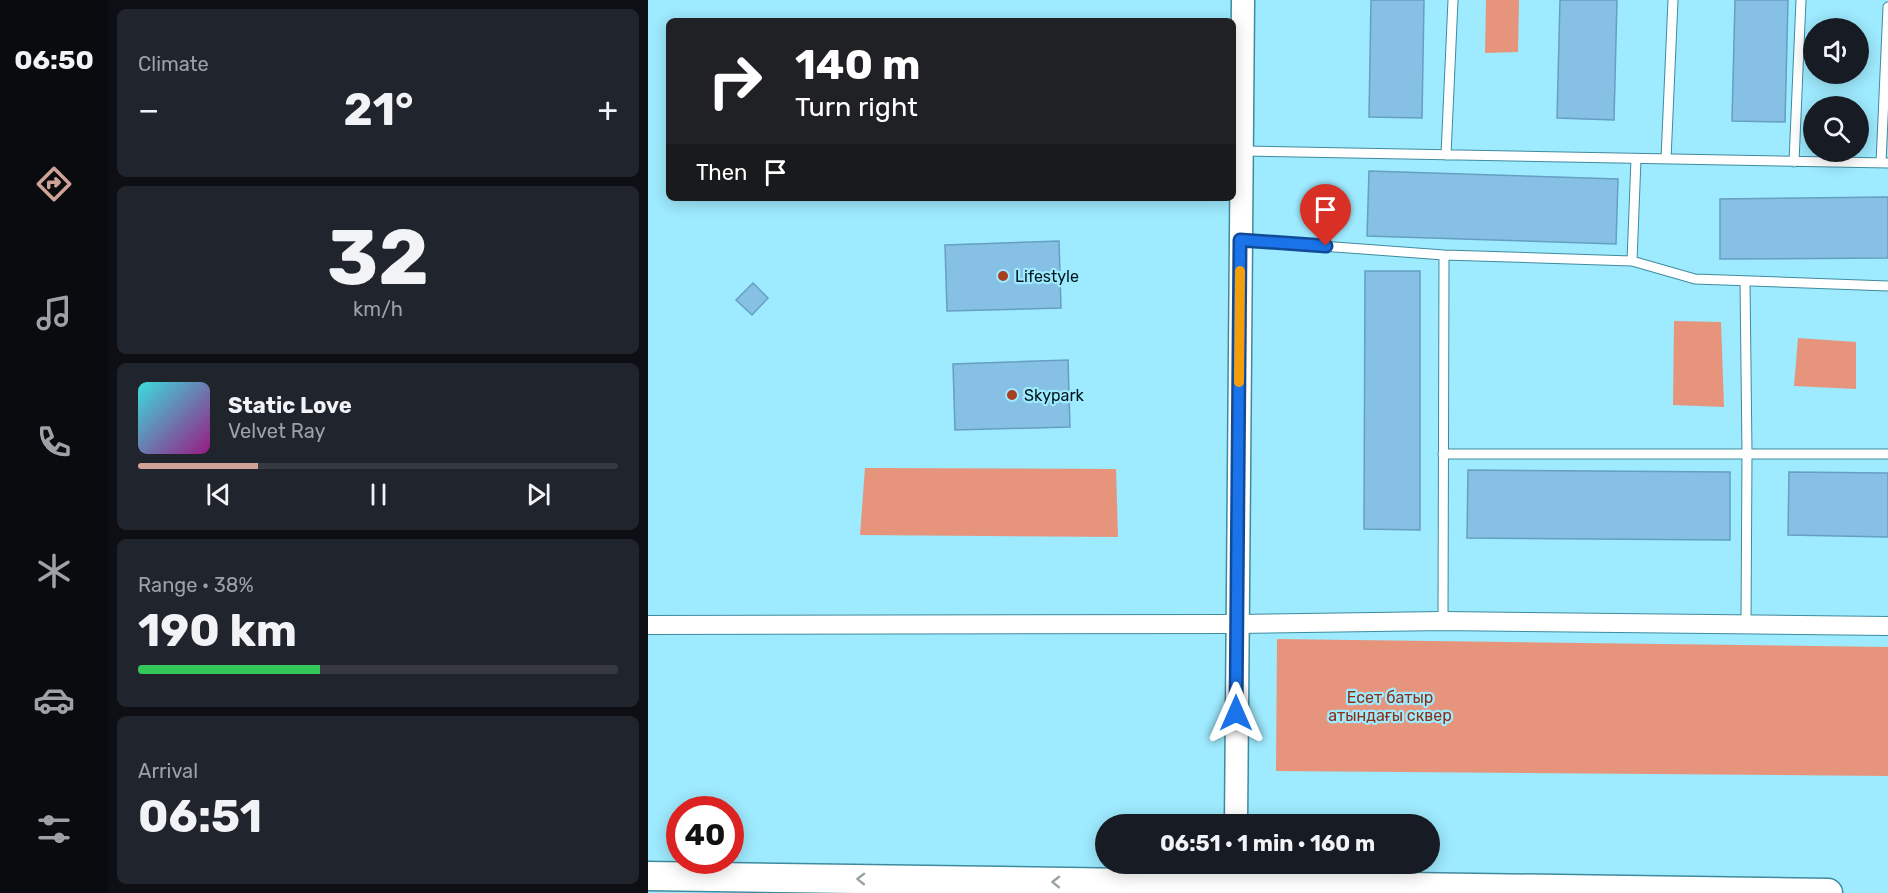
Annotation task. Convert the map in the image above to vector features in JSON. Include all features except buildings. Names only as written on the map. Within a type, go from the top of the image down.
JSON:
[{"type":"main road","points":[[648,876],[1236,881],[1828,893]]},
{"type":"street","points":[[1236,814],[1243,0]]},
{"type":"street","points":[[648,625],[1236,624],[1443,621],[1888,626]]},
{"type":"lane","points":[[1446,155],[1453,0]]},
{"type":"lane","points":[[1666,159],[1673,0]]},
{"type":"lane","points":[[1794,162],[1801,0]]},
{"type":"lane","points":[[1241,152],[1885,163],[1888,7]]},
{"type":"lane","points":[[1632,261],[1636,159]]},
{"type":"lane","points":[[1240,240],[1444,255],[1632,261],[1695,279],[1888,286]]},
{"type":"lane","points":[[1443,621],[1444,255]]},
{"type":"lane","points":[[1745,282],[1746,624]]},
{"type":"lane","points":[[1443,454],[1888,454]]},
{"type":"green space","points":[[1486,0],[1519,0],[1518,52],[1485,53]]},
{"type":"green space","points":[[1674,321],[1721,322],[1724,407],[1673,405]]},
{"type":"green space","points":[[1798,338],[1856,342],[1856,389],[1794,386]]},
{"type":"green space","points":[[865,468],[1116,469],[1118,537],[860,535]]},
{"type":"green space","name":"Есет батыр атындағы сквер","points":[[1277,639],[1888,647],[1888,776],[1276,771]]},
{"type":"slow traffic","points":[[1239,382],[1240,271]]},
{"type":"place","name":"Lifestyle","points":[[1003,276]]},
{"type":"place","name":"Skypark","points":[[1012,395]]},
{"type":"route","points":[[1236,713],[1240,240],[1326,246]]}]
